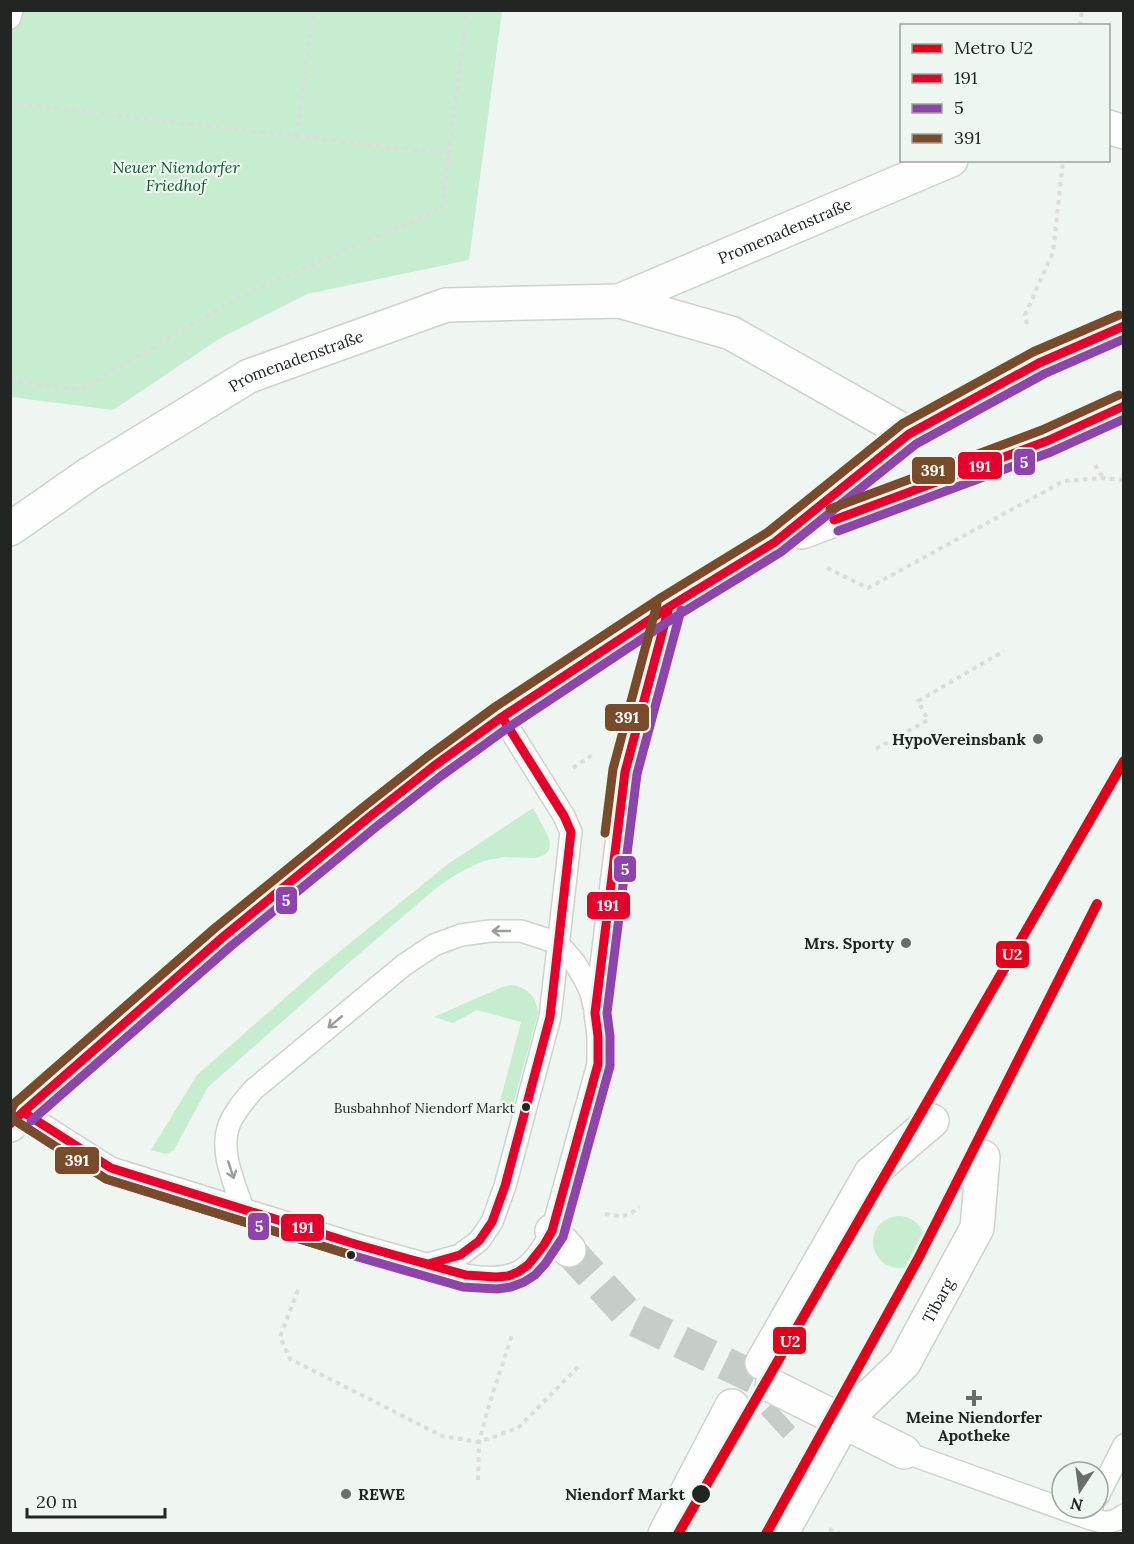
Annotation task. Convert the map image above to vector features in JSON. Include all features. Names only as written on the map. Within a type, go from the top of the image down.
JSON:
[{"type":"street","name":"Promenadenstraße","points":[[619,301],[946,162]]},
{"type":"street","name":"Promenadenstraße","points":[[10,529],[90,474],[249,376],[446,305],[619,301],[731,333],[909,434]]},
{"type":"street","points":[[17,1118],[223,937],[378,810],[502,717],[669,607],[775,542],[909,434],[1039,363],[1124,326]]},
{"type":"street","points":[[775,542],[1047,441],[1124,406]]},
{"type":"street","points":[[904,1452],[778,1390],[871,1173],[932,1121]]},
{"type":"street","name":"Tibarg","points":[[782,1533],[844,1421],[904,1363],[977,1228],[983,1157]]},
{"type":"street","points":[[665,1533],[732,1406]]},
{"type":"lane","points":[[10,18],[12,10]]},
{"type":"lane","points":[[595,1013],[625,772],[669,607]]},
{"type":"lane","points":[[428,1264],[460,1255],[479,1241],[492,1222],[505,1186],[550,1017],[571,832],[564,816],[502,717]]},
{"type":"lane","points":[[17,1118],[111,1168],[355,1244],[483,1278],[504,1277],[518,1273],[542,1250],[560,1240],[598,1064],[598,1036],[591,993],[575,963],[558,943],[521,931],[490,931],[461,935],[434,945],[404,965],[254,1090],[240,1106],[228,1126],[226,1142],[227,1159],[243,1209]]},
{"type":"lane","points":[[1110,1472],[1124,1445]]},
{"type":"lane","points":[[904,1452],[1050,1500]]},
{"type":"lane","points":[[1101,1520],[1106,1523],[1124,1515]]},
{"type":"path","points":[[296,136],[314,10]]},
{"type":"path","points":[[10,380],[80,390],[241,296],[442,208],[467,10]]},
{"type":"path","points":[[10,103],[450,154]]},
{"type":"path","points":[[1039,363],[1025,315],[1053,252],[1063,162]]},
{"type":"path","points":[[868,588],[1064,481],[1102,478],[1124,480]]},
{"type":"path","points":[[876,749],[928,720],[918,701],[1004,651]]},
{"type":"path","points":[[566,773],[593,754]]},
{"type":"path","points":[[605,1214],[631,1215],[639,1208]]},
{"type":"path","points":[[298,1290],[280,1338],[290,1359],[442,1436],[479,1442],[518,1428],[581,1364]]},
{"type":"path","points":[[478,1480],[479,1442],[513,1332]]},
{"type":"green space","name":"Neuer Niendorfer Friedhof","points":[[11,11],[502,11],[469,260],[307,294],[219,339],[113,410],[11,397]]},
{"type":"green space","points":[[533,808],[549,838],[549,850],[545,855],[536,858],[504,857],[484,861],[440,885],[208,1087],[174,1150],[166,1154],[151,1150],[197,1075],[318,969],[448,864]]},
{"type":"green space","points":[[511,985],[522,988],[530,994],[536,1002],[538,1013],[511,1112],[498,1109],[521,1022],[477,1010],[453,1023],[434,1017]]},
{"type":"green space","points":[[894,1216],[904,1216],[918,1223],[925,1242],[918,1261],[904,1268],[894,1268],[884,1264],[877,1257],[873,1247],[873,1237],[877,1227],[884,1220]]},
{"type":"tunnel","points":[[569,1250],[631,1318],[772,1386]]},
{"type":"tunnel","points":[[772,1426],[784,1415]]},
{"type":"metro line","name":"U2","points":[[678,1534],[1124,761]]},
{"type":"metro line","name":"U2","points":[[766,1534],[918,1259],[1097,904]]},
{"type":"transit line","name":"391","points":[[351,1255],[106,1179],[16,1121],[11,1112],[12,1108],[215,928],[361,809],[495,707],[662,597],[768,532],[902,424],[1033,352],[1119,315]]},
{"type":"transit line","name":"191","points":[[10,1124],[223,937],[368,818],[502,717],[669,607],[775,542],[909,434],[1039,363],[1124,326]]},
{"type":"transit line","name":"5","points":[[31,1121],[231,946],[376,827],[509,727],[675,617],[781,552],[916,444],[1044,374],[1124,339]]},
{"type":"transit line","name":"391","points":[[830,509],[1042,430],[1119,395]]},
{"type":"transit line","name":"191","points":[[834,520],[1047,441],[1124,406]]},
{"type":"transit line","name":"5","points":[[838,531],[1051,452],[1124,419]]},
{"type":"transit line","name":"391","points":[[605,833],[613,769],[657,604]]},
{"type":"transit line","name":"191","points":[[23,1112],[111,1168],[355,1244],[466,1275],[508,1276],[528,1265],[552,1231],[598,1064],[595,1013],[625,772],[669,607]]},
{"type":"transit line","name":"5","points":[[17,1122],[106,1179],[351,1255],[463,1287],[497,1289],[511,1287],[535,1275],[563,1237],[610,1066],[607,1013],[637,774],[681,610]]},
{"type":"transit line","name":"191","points":[[401,1257],[428,1264],[460,1255],[479,1241],[492,1222],[505,1186],[550,1017],[571,832],[564,816],[502,717]]},
{"type":"place","name":"HypoVereinsbank","points":[[1038,739]]},
{"type":"place","name":"Mrs. Sporty","points":[[906,943]]},
{"type":"place","name":"Busbahnhof Niendorf Markt","points":[[526,1107]]},
{"type":"place","name":"Meine Niendorfer Apotheke","points":[[974,1398]]},
{"type":"place","name":"REWE","points":[[346,1494]]},
{"type":"place","name":"Niendorf Markt","points":[[701,1494]]}]
